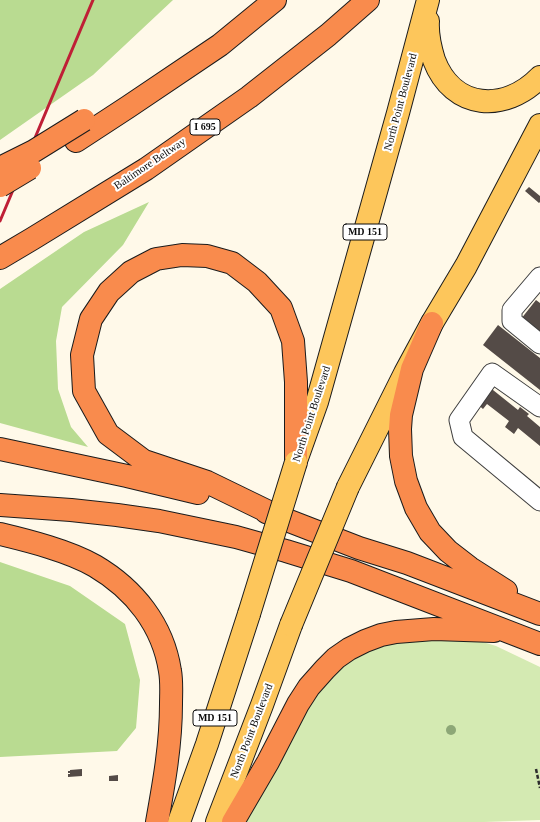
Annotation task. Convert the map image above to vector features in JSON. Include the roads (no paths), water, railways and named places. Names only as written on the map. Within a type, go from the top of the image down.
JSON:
[{"type":"highway","points":[[0,168],[34,151],[125,96],[270,0]]},
{"type":"highway","points":[[0,186],[128,107],[220,45],[275,0]]},
{"type":"highway","name":"Baltimore Beltway","points":[[0,258],[32,240],[146,169],[249,97],[328,35],[368,0]]},
{"type":"highway","points":[[279,516],[207,482],[144,461],[108,434],[84,391],[82,355],[91,319],[109,292],[131,272],[144,265],[156,259],[182,255],[207,256],[232,263],[258,282],[281,308],[293,340],[296,382],[296,462]]},
{"type":"highway","points":[[432,323],[412,369],[401,415],[401,456],[406,481],[416,508],[430,532],[448,551],[470,568],[540,614]]},
{"type":"highway","points":[[0,449],[127,476],[237,502],[279,516],[359,548],[407,563],[540,614]]},
{"type":"highway","points":[[0,505],[117,515],[159,521],[236,537],[351,571],[540,644]]},
{"type":"highway","points":[[0,534],[70,554],[94,565],[118,581],[136,598],[158,632],[166,653],[170,672],[171,724],[157,822]]},
{"type":"highway","points":[[233,822],[268,762],[298,704],[309,687],[336,658],[349,649],[381,635],[396,632],[434,629],[509,632]]},
{"type":"main road","points":[[429,0],[427,32],[431,51],[442,76],[451,87],[471,99],[495,101],[510,98],[523,92],[540,78]]},
{"type":"main road","name":"North Point Boulevard","points":[[179,822],[207,744],[296,462],[317,402],[429,0]]},
{"type":"main road","name":"North Point Boulevard","points":[[217,822],[291,625],[348,487],[405,373],[432,323],[466,266],[540,125]]},
{"type":"lane","points":[[538,284],[512,310],[512,321],[540,344]]},
{"type":"lane","points":[[536,491],[463,437],[459,420],[492,373],[540,407]]},
{"type":"railway","points":[[0,221],[93,0]]}]
